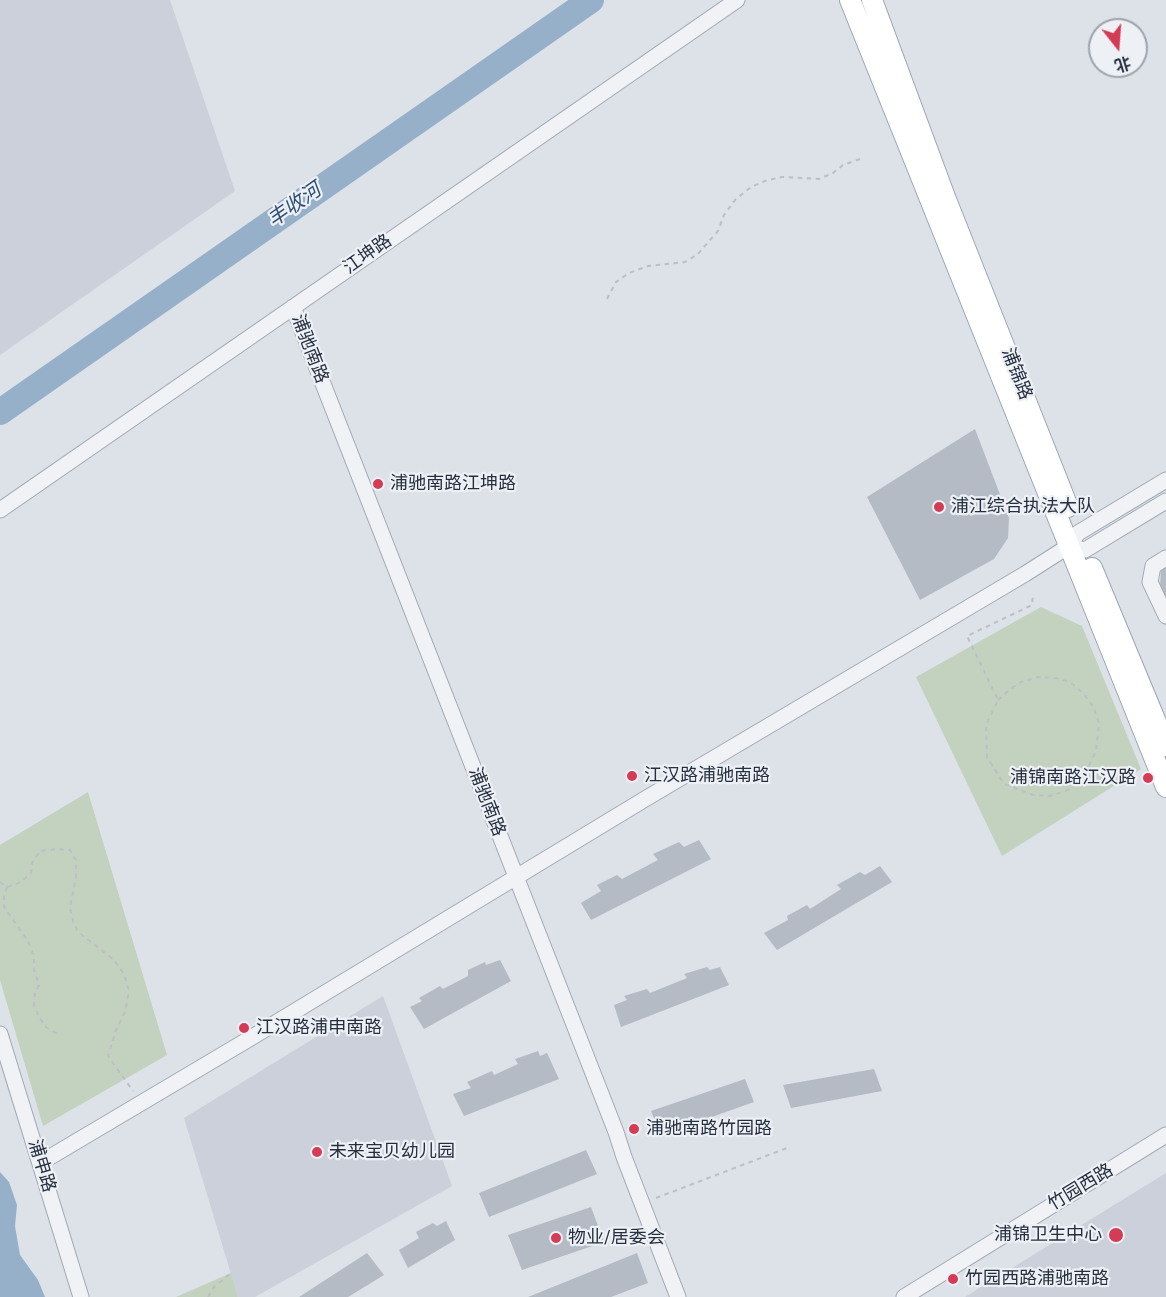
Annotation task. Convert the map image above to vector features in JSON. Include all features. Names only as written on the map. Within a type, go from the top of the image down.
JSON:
[{"type":"main road","name":"浦锦路","points":[[850,0],[1078,543],[1166,746]]},
{"type":"main road","name":"浦锦路","points":[[872,0],[1078,543],[1166,788]]},
{"type":"street","name":"江坤路","points":[[0,510],[737,0]]},
{"type":"street","name":"浦驰南路","points":[[293,307],[616,1132],[678,1297]]},
{"type":"street","points":[[40,1163],[1078,543],[1166,480]]},
{"type":"street","points":[[1078,543],[1166,501]]},
{"type":"street","points":[[1166,558],[1153,566],[1150,582],[1166,615]]},
{"type":"street","name":"浦申路","points":[[0,1034],[81,1297]]},
{"type":"street","name":"竹园西路","points":[[904,1297],[1166,1135]]},
{"type":"path","points":[[607,299],[616,282],[629,273],[648,266],[685,262],[697,255],[718,231],[724,215],[735,200],[751,187],[782,177],[819,179],[833,173],[843,165],[860,159]]},
{"type":"path","points":[[998,700],[967,636],[1032,605],[1033,594]]},
{"type":"path","points":[[1038,677],[1070,682],[1083,693],[1093,706],[1099,723],[1096,752],[1083,778],[1068,790],[1050,796],[1033,795],[1004,784],[987,757],[986,725],[998,700],[1021,682],[1038,677]]},
{"type":"path","points":[[59,1035],[46,1027],[34,1005],[35,993],[39,985],[34,970],[34,957],[28,941],[13,923],[4,907],[3,896],[7,887],[21,882],[31,873],[32,863],[40,851],[56,849],[70,850],[75,860],[76,869],[70,909],[78,932],[113,959],[124,974],[129,991],[125,1012],[116,1030],[108,1056],[135,1094]]},
{"type":"path","points":[[0,882],[7,887]]},
{"type":"path","points":[[642,1203],[787,1149]]},
{"type":"path","points":[[208,1297],[213,1288],[231,1274]]},
{"type":"shaded area","points":[[0,0],[170,0],[235,191],[0,355]]},
{"type":"shaded area","name":"未来宝贝幼儿园","points":[[383,996],[452,1186],[255,1297],[238,1297],[184,1118]]},
{"type":"shaded area","name":"浦锦卫生中心","points":[[1166,1173],[1166,1297],[965,1297]]},
{"type":"green space","points":[[1041,607],[1082,626],[1141,769],[1002,856],[916,677]]},
{"type":"green space","points":[[88,792],[167,1055],[43,1126],[0,980],[0,845]]},
{"type":"green space","points":[[231,1273],[238,1297],[176,1297]]},
{"type":"water","points":[[0,1172],[9,1182],[17,1205],[15,1226],[20,1255],[38,1280],[45,1297],[0,1297]]},
{"type":"building","name":"浦江综合执法大队","points":[[975,429],[1009,518],[1008,538],[994,559],[920,600],[867,497]]},
{"type":"building","points":[[1166,564],[1166,602],[1160,590],[1161,567]]},
{"type":"building","points":[[699,840],[711,859],[591,920],[581,903],[601,891],[597,885],[617,875],[622,879],[658,860],[653,854],[679,842],[684,847]]},
{"type":"building","points":[[880,866],[892,882],[777,950],[764,933],[788,920],[787,916],[807,905],[810,909],[841,889],[837,885],[860,872],[865,875]]},
{"type":"building","points":[[500,960],[511,981],[424,1029],[410,1007],[422,1001],[419,998],[440,986],[443,989],[468,976],[468,970],[485,962],[486,965]]},
{"type":"building","points":[[707,967],[710,970],[720,967],[729,985],[621,1027],[614,1005],[627,1000],[624,996],[647,989],[650,993],[687,978],[684,974]]},
{"type":"building","points":[[538,1051],[540,1056],[547,1053],[559,1079],[464,1116],[453,1094],[471,1088],[467,1082],[492,1071],[494,1075],[518,1064],[515,1059]]},
{"type":"building","points":[[874,1069],[882,1091],[791,1108],[783,1085]]},
{"type":"building","points":[[745,1079],[754,1102],[661,1135],[651,1111]]},
{"type":"building","points":[[586,1150],[597,1174],[489,1217],[479,1193]]},
{"type":"building","name":"物业/居委会","points":[[591,1207],[604,1242],[522,1270],[508,1235]]},
{"type":"building","points":[[446,1221],[455,1240],[408,1268],[399,1250],[419,1238],[416,1232],[433,1223],[437,1226]]},
{"type":"building","points":[[367,1253],[384,1275],[348,1297],[299,1297]]},
{"type":"building","points":[[637,1253],[648,1283],[611,1297],[528,1297]]},
{"type":"waterway","name":"丰收河","points":[[0,412],[591,0]]},
{"type":"place","name":"浦驰南路江坤路","points":[[378,484]]},
{"type":"place","name":"浦江综合执法大队","points":[[939,507]]},
{"type":"place","name":"江汉路浦驰南路","points":[[632,776]]},
{"type":"place","name":"浦锦南路江汉路","points":[[1148,778]]},
{"type":"place","name":"江汉路浦申南路","points":[[244,1028]]},
{"type":"place","name":"浦驰南路竹园路","points":[[634,1129]]},
{"type":"place","name":"未来宝贝幼儿园","points":[[317,1152]]},
{"type":"place","name":"浦锦卫生中心","points":[[1116,1235]]},
{"type":"place","name":"物业/居委会","points":[[556,1238]]},
{"type":"place","name":"竹园西路浦驰南路","points":[[953,1279]]}]
